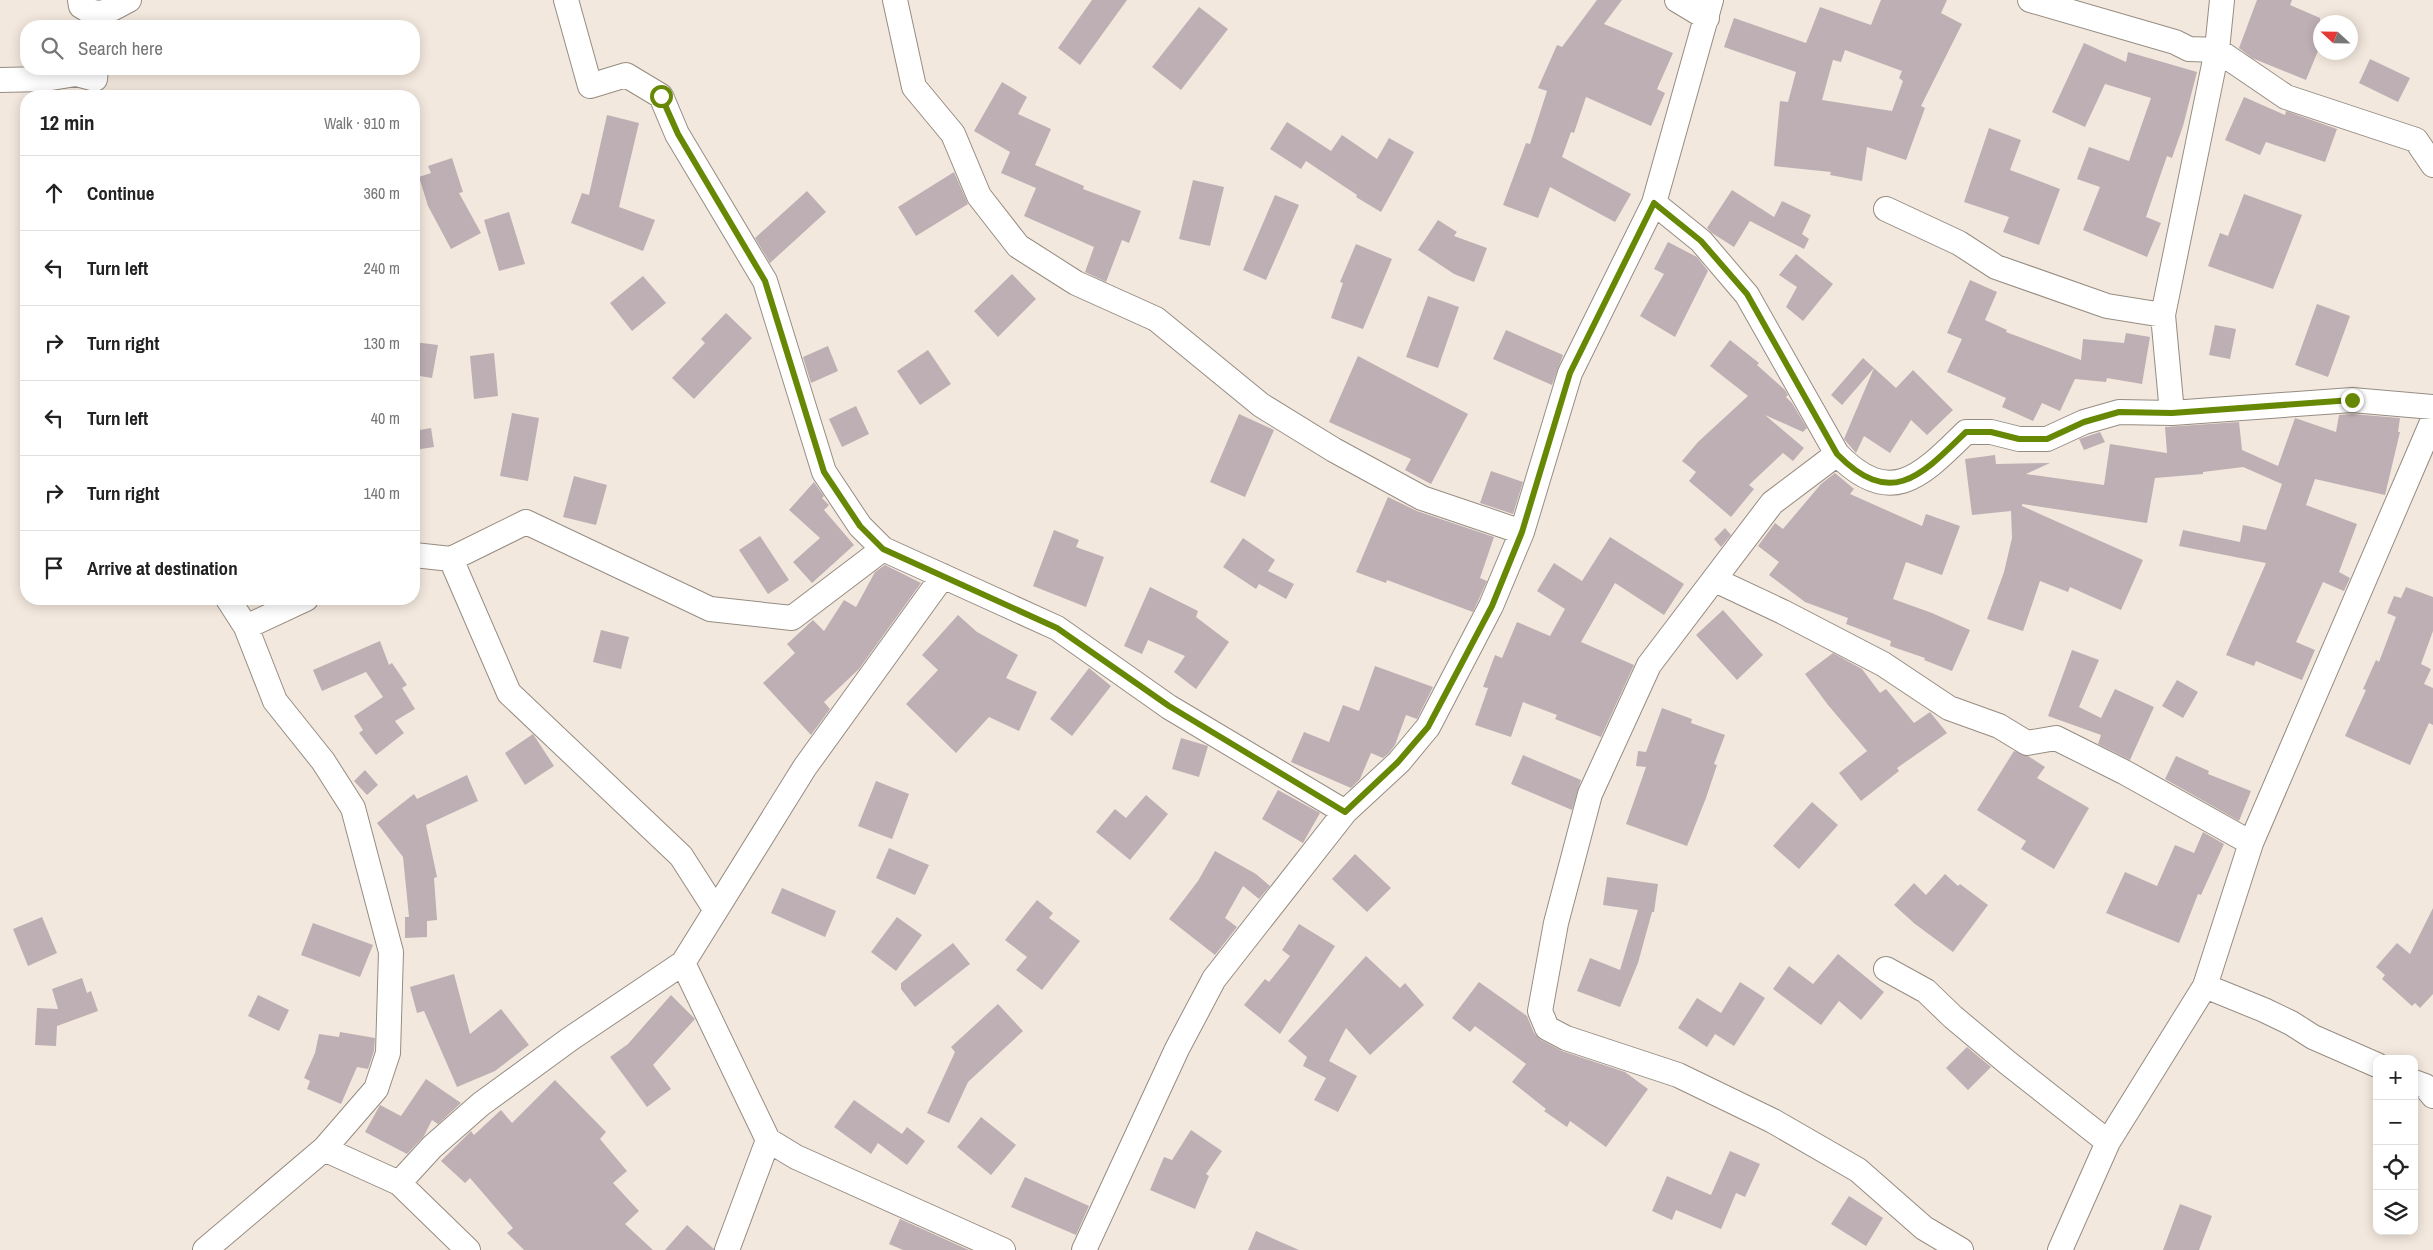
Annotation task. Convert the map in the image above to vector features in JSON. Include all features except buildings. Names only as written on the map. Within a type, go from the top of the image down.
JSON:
[{"type":"street","points":[[80,0],[81,6],[101,20],[130,0]]},
{"type":"street","points":[[566,0],[590,86],[626,75],[661,96],[678,134],[765,281],[824,472],[860,526],[883,549],[1057,628],[1169,706],[1345,812]]},
{"type":"street","points":[[896,0],[914,88],[954,134],[979,196],[1018,246],[1076,283],[1156,319],[1261,405],[1334,450],[1422,498],[1522,532]]},
{"type":"street","points":[[1084,1250],[1177,1049],[1214,979],[1345,812],[1398,762],[1428,727],[1492,606],[1522,532],[1570,373],[1654,203],[1709,9],[1677,0]]},
{"type":"street","points":[[2030,0],[2175,42],[2189,50],[2217,50],[2286,97],[2416,140],[2433,165]]},
{"type":"street","points":[[2172,413],[2162,314],[2217,50],[2222,0]]},
{"type":"street","points":[[0,80],[45,79],[70,75]]},
{"type":"street","points":[[79,75],[96,81]]},
{"type":"street","points":[[1654,203],[1701,241],[1747,294],[1837,454],[1852,469],[1878,483],[1902,483],[1925,470],[1966,432],[1991,432],[2019,439],[2047,439],[2084,422],[2119,412],[2172,413],[2352,400],[2433,407]]},
{"type":"street","points":[[1886,209],[1959,243],[1996,267],[2107,306],[2162,314]]},
{"type":"street","points":[[2060,1250],[2108,1142],[2204,986],[2251,843],[2433,420]]},
{"type":"street","points":[[1837,454],[1772,503],[1649,665],[1590,794],[1556,923],[1540,1011],[1546,1028],[1566,1038],[1678,1075],[1773,1121],[1858,1170],[1924,1228],[1961,1250]]},
{"type":"street","points":[[420,556],[451,559],[526,522],[710,609],[792,618],[883,549]]},
{"type":"street","points":[[451,559],[509,692],[680,856],[715,909]]},
{"type":"street","points":[[399,1183],[432,1147],[481,1104],[570,1039],[683,963],[805,767],[943,576]]},
{"type":"street","points":[[1715,580],[1783,612],[1883,664],[1949,708],[2000,726],[2027,743],[2056,738],[2124,772],[2251,843]]},
{"type":"street","points":[[205,1250],[324,1149],[376,1089],[388,1053],[391,952],[354,808],[323,761],[275,701],[246,627],[232,605]]},
{"type":"street","points":[[246,627],[293,605]]},
{"type":"street","points":[[683,963],[768,1140],[796,1157],[1003,1250]]},
{"type":"street","points":[[1886,968],[1926,991],[1953,1017],[2008,1063],[2108,1142]]},
{"type":"street","points":[[2204,986],[2264,1010],[2291,1023],[2313,1037],[2373,1063]]},
{"type":"street","points":[[2418,1083],[2425,1086],[2433,1096]]},
{"type":"street","points":[[727,1250],[768,1140]]},
{"type":"street","points":[[324,1149],[399,1183],[468,1250]]},
{"type":"route","points":[[661,96],[678,134],[765,281],[824,472],[860,526],[883,549],[1057,628],[1169,706],[1345,812],[1398,762],[1428,727],[1492,606],[1522,532],[1570,373],[1654,203],[1701,241],[1747,294],[1837,454],[1852,469],[1878,483],[1902,483],[1925,470],[1966,432],[1991,432],[2019,439],[2047,439],[2084,422],[2119,412],[2172,413],[2352,400]]}]
